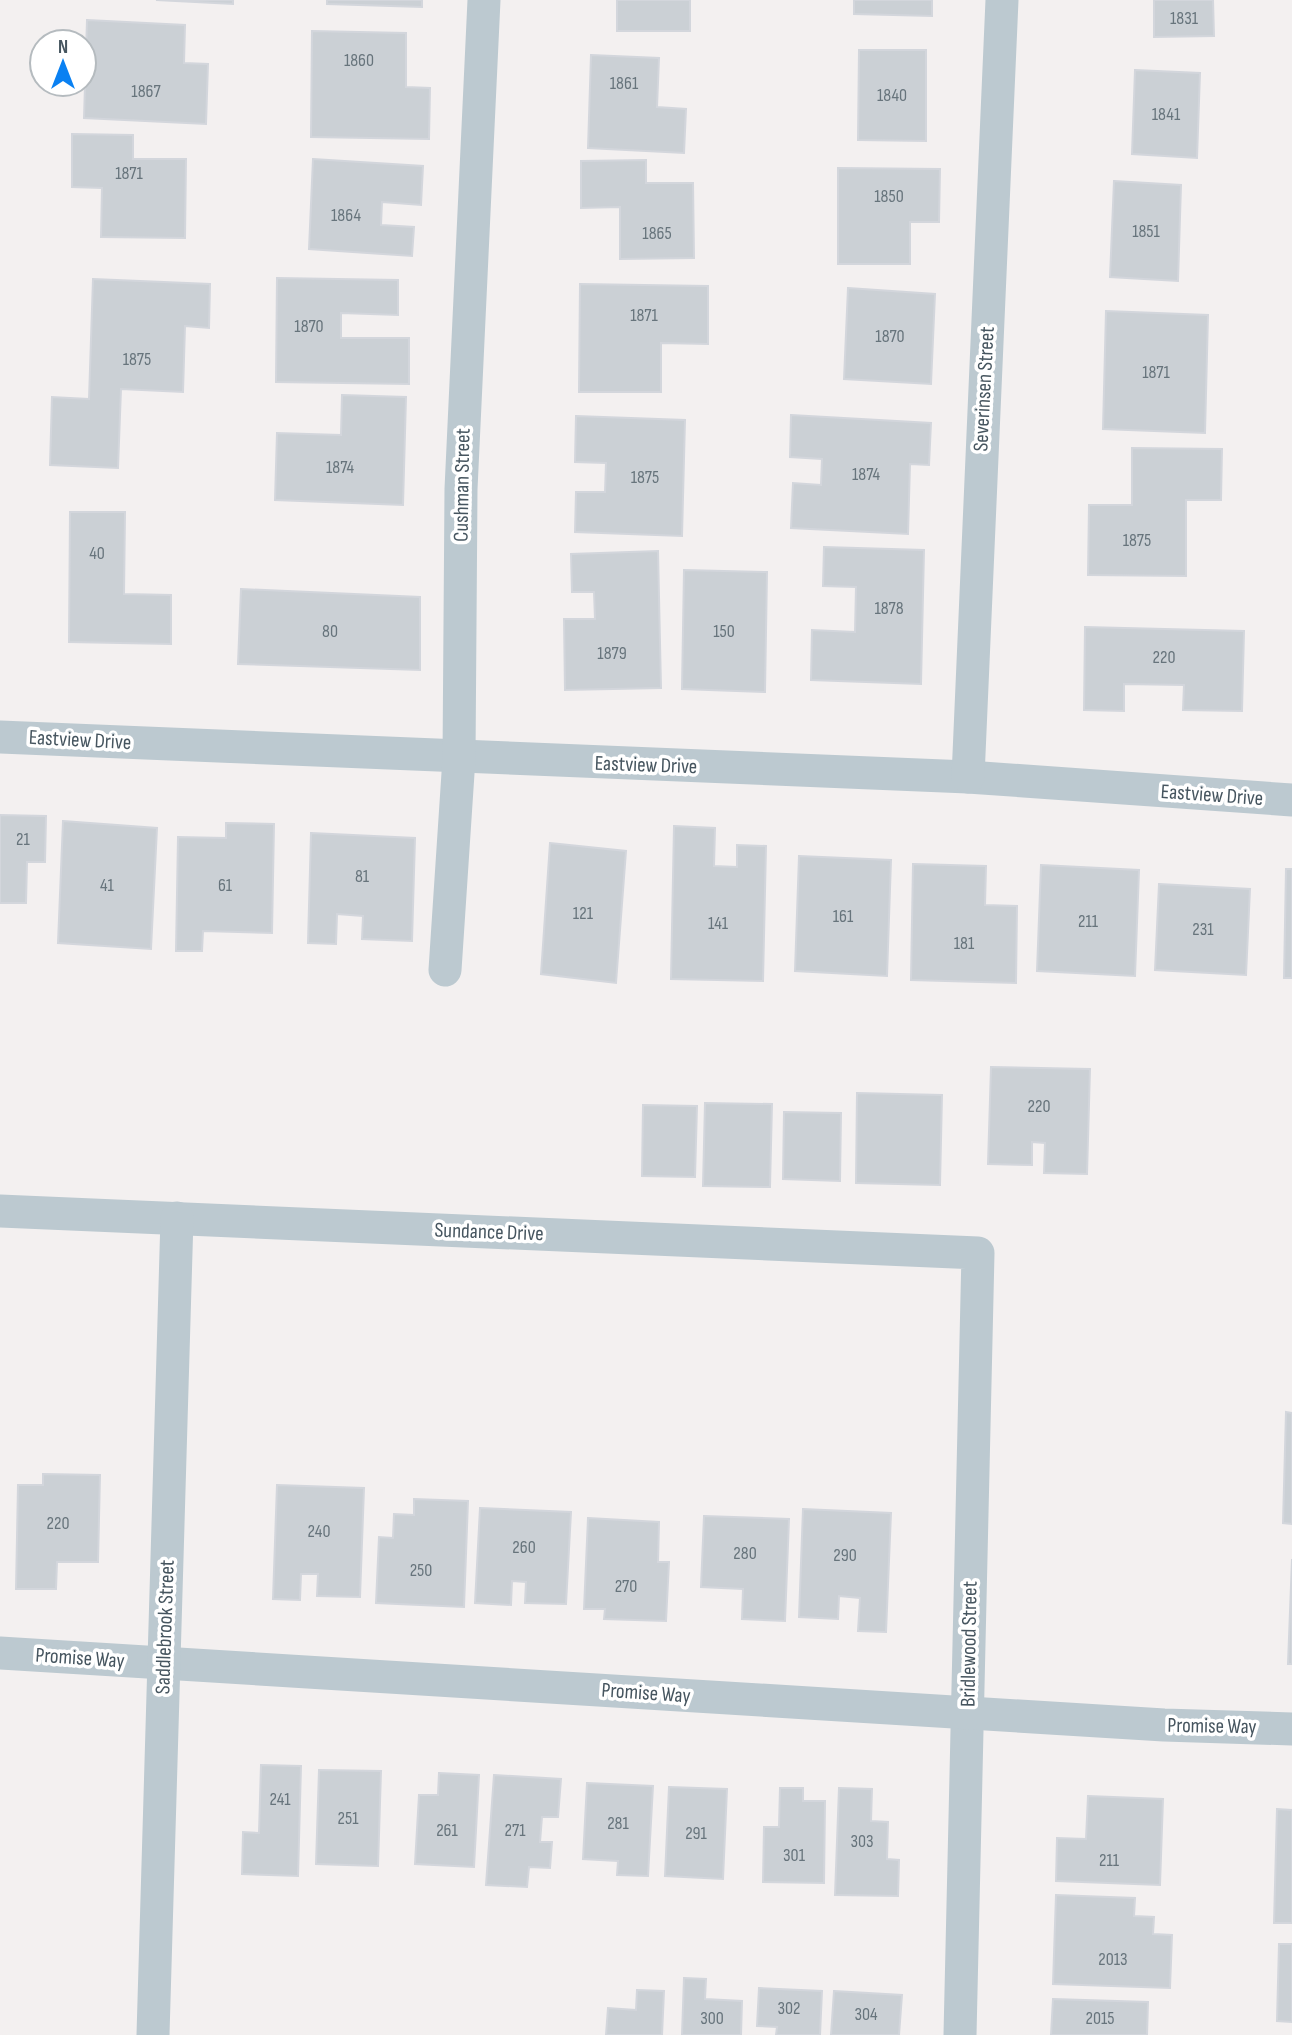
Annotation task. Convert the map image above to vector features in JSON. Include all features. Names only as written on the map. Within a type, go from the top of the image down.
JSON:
[{"type":"street","name":"Cushman Street","points":[[445,970],[459,758],[461,489],[484,0]]},
{"type":"street","name":"Severinsen Street","points":[[968,777],[1002,0]]},
{"type":"street","name":"Eastview Drive","points":[[0,737],[968,777],[1292,800]]},
{"type":"street","name":"Sundance Drive","points":[[0,1210],[978,1253]]},
{"type":"street","name":"Saddlebrook Street","points":[[153,2035],[177,1218]]},
{"type":"street","name":"Bridlewood Street","points":[[960,2035],[978,1253]]},
{"type":"street","name":"Promise Way","points":[[0,1653],[1164,1725],[1292,1729]]},
{"type":"building","points":[[156,0],[233,0],[233,4]]},
{"type":"building","points":[[327,0],[422,0],[422,7],[327,4]]},
{"type":"building","points":[[617,0],[690,0],[690,31],[617,31]]},
{"type":"building","points":[[854,0],[932,0],[932,16],[854,14]]},
{"type":"building","points":[[1154,0],[1213,0],[1214,36],[1154,37]]},
{"type":"building","points":[[87,20],[185,25],[184,63],[208,64],[206,124],[84,118],[85,98],[98,98],[98,28],[87,28]]},
{"type":"building","points":[[312,31],[406,33],[406,87],[430,88],[429,139],[311,137]]},
{"type":"building","points":[[859,50],[926,50],[926,141],[858,140]]},
{"type":"building","points":[[591,55],[659,58],[657,107],[686,109],[684,153],[588,148]]},
{"type":"building","points":[[1135,70],[1200,73],[1197,158],[1132,154]]},
{"type":"building","points":[[72,134],[133,135],[133,159],[186,159],[185,238],[101,237],[102,188],[72,187]]},
{"type":"building","points":[[313,159],[423,166],[421,205],[382,202],[381,225],[414,227],[412,256],[309,249]]},
{"type":"building","points":[[646,160],[646,183],[693,183],[694,258],[620,259],[620,207],[581,208],[581,161]]},
{"type":"building","points":[[838,168],[940,169],[939,222],[910,222],[910,264],[838,264]]},
{"type":"building","points":[[1114,181],[1181,185],[1178,281],[1110,277]]},
{"type":"building","points":[[277,278],[398,280],[398,315],[341,313],[341,338],[409,338],[409,384],[276,382]]},
{"type":"building","points":[[93,279],[210,284],[209,328],[185,326],[183,392],[121,389],[118,468],[50,465],[52,397],[89,399]]},
{"type":"building","points":[[580,284],[708,286],[708,344],[661,343],[661,392],[579,392]]},
{"type":"building","points":[[848,288],[935,294],[931,384],[844,379]]},
{"type":"building","points":[[1106,311],[1208,315],[1205,433],[1103,429]]},
{"type":"building","points":[[342,395],[406,397],[403,505],[275,500],[277,433],[341,435]]},
{"type":"building","points":[[791,415],[931,423],[929,465],[910,464],[908,534],[791,528],[793,483],[821,485],[822,459],[790,457]]},
{"type":"building","points":[[576,416],[685,420],[682,536],[575,532],[576,492],[605,492],[606,463],[575,462]]},
{"type":"building","points":[[1132,448],[1222,449],[1221,500],[1186,500],[1186,576],[1088,575],[1089,505],[1132,505]]},
{"type":"building","points":[[70,512],[125,512],[124,594],[171,595],[171,644],[69,642]]},
{"type":"building","points":[[824,547],[924,550],[921,684],[811,680],[812,630],[855,632],[856,587],[823,586]]},
{"type":"building","points":[[658,551],[661,688],[565,690],[564,619],[595,619],[594,592],[572,592],[571,554]]},
{"type":"building","points":[[684,570],[767,572],[765,692],[682,689]]},
{"type":"building","points":[[241,589],[420,597],[420,670],[238,664]]},
{"type":"building","points":[[1085,627],[1244,631],[1242,711],[1183,710],[1184,685],[1124,684],[1124,711],[1084,710]]},
{"type":"building","points":[[0,815],[46,816],[45,862],[27,862],[26,903],[0,903]]},
{"type":"building","points":[[63,821],[157,828],[151,949],[58,943]]},
{"type":"building","points":[[226,823],[274,824],[272,933],[203,931],[202,951],[176,951],[178,837],[226,838]]},
{"type":"building","points":[[674,826],[715,828],[714,866],[737,867],[737,845],[766,846],[763,981],[671,979]]},
{"type":"building","points":[[311,833],[415,838],[412,941],[362,939],[363,916],[337,914],[336,944],[308,943]]},
{"type":"building","points":[[550,843],[626,851],[616,983],[541,974]]},
{"type":"building","points":[[799,856],[891,860],[887,976],[795,971]]},
{"type":"building","points":[[913,864],[986,866],[985,905],[1017,906],[1016,983],[911,980]]},
{"type":"building","points":[[1041,865],[1139,870],[1135,976],[1037,971]]},
{"type":"building","points":[[1286,869],[1292,869],[1292,978],[1284,978]]},
{"type":"building","points":[[1159,884],[1250,889],[1246,975],[1155,970]]},
{"type":"building","points":[[991,1067],[1090,1069],[1087,1174],[1044,1173],[1045,1143],[1032,1142],[1032,1165],[988,1164]]},
{"type":"building","points":[[857,1093],[942,1095],[940,1185],[856,1183]]},
{"type":"building","points":[[705,1103],[772,1104],[770,1187],[703,1186]]},
{"type":"building","points":[[643,1105],[697,1106],[695,1177],[642,1176]]},
{"type":"building","points":[[784,1112],[841,1113],[840,1181],[783,1179]]},
{"type":"building","points":[[1286,1412],[1292,1413],[1292,1524],[1283,1523]]},
{"type":"building","points":[[43,1474],[100,1475],[98,1562],[57,1562],[56,1589],[16,1589],[18,1485],[43,1485]]},
{"type":"building","points":[[277,1485],[364,1488],[360,1597],[317,1596],[318,1574],[301,1574],[300,1600],[273,1599]]},
{"type":"building","points":[[414,1499],[468,1501],[464,1607],[376,1603],[379,1537],[393,1538],[394,1514],[414,1515]]},
{"type":"building","points":[[480,1508],[571,1512],[566,1604],[525,1603],[526,1582],[512,1581],[511,1605],[475,1603]]},
{"type":"building","points":[[803,1509],[891,1513],[886,1632],[858,1631],[860,1598],[839,1596],[838,1619],[799,1617]]},
{"type":"building","points":[[704,1516],[789,1519],[785,1621],[742,1619],[743,1589],[701,1587]]},
{"type":"building","points":[[588,1518],[659,1522],[658,1562],[669,1562],[666,1621],[604,1619],[605,1609],[584,1609]]},
{"type":"building","points":[[1292,1559],[1292,1664],[1288,1664]]},
{"type":"building","points":[[261,1765],[301,1766],[298,1876],[242,1874],[243,1832],[259,1833]]},
{"type":"building","points":[[319,1770],[381,1771],[378,1866],[316,1864]]},
{"type":"building","points":[[439,1773],[479,1775],[474,1867],[415,1864],[419,1795],[438,1795]]},
{"type":"building","points":[[494,1775],[561,1779],[558,1817],[542,1817],[540,1842],[552,1842],[550,1868],[529,1867],[527,1887],[486,1885]]},
{"type":"building","points":[[587,1783],[653,1786],[648,1876],[617,1875],[618,1861],[583,1859]]},
{"type":"building","points":[[669,1787],[727,1789],[723,1879],[665,1876]]},
{"type":"building","points":[[780,1788],[803,1788],[803,1801],[825,1801],[824,1883],[763,1882],[764,1827],[779,1827]]},
{"type":"building","points":[[839,1788],[872,1789],[871,1821],[888,1822],[887,1859],[899,1860],[898,1896],[835,1895]]},
{"type":"building","points":[[1088,1796],[1163,1799],[1160,1885],[1056,1881],[1057,1838],[1086,1839]]},
{"type":"building","points":[[1277,1809],[1292,1810],[1292,1923],[1274,1923]]},
{"type":"building","points":[[1056,1895],[1135,1898],[1134,1916],[1154,1917],[1153,1934],[1172,1935],[1170,1988],[1053,1984]]},
{"type":"building","points":[[1279,1944],[1292,1944],[1292,2022],[1277,2021]]},
{"type":"building","points":[[684,1978],[706,1979],[705,1999],[742,2001],[741,2035],[682,2035]]},
{"type":"building","points":[[759,1988],[822,1991],[820,2035],[776,2035],[777,2027],[757,2026]]},
{"type":"building","points":[[637,1990],[664,1991],[662,2035],[606,2035],[608,2008],[636,2010]]},
{"type":"building","points":[[834,1991],[902,1995],[899,2035],[831,2035]]},
{"type":"building","points":[[1053,1999],[1148,2002],[1147,2035],[1051,2035]]}]
